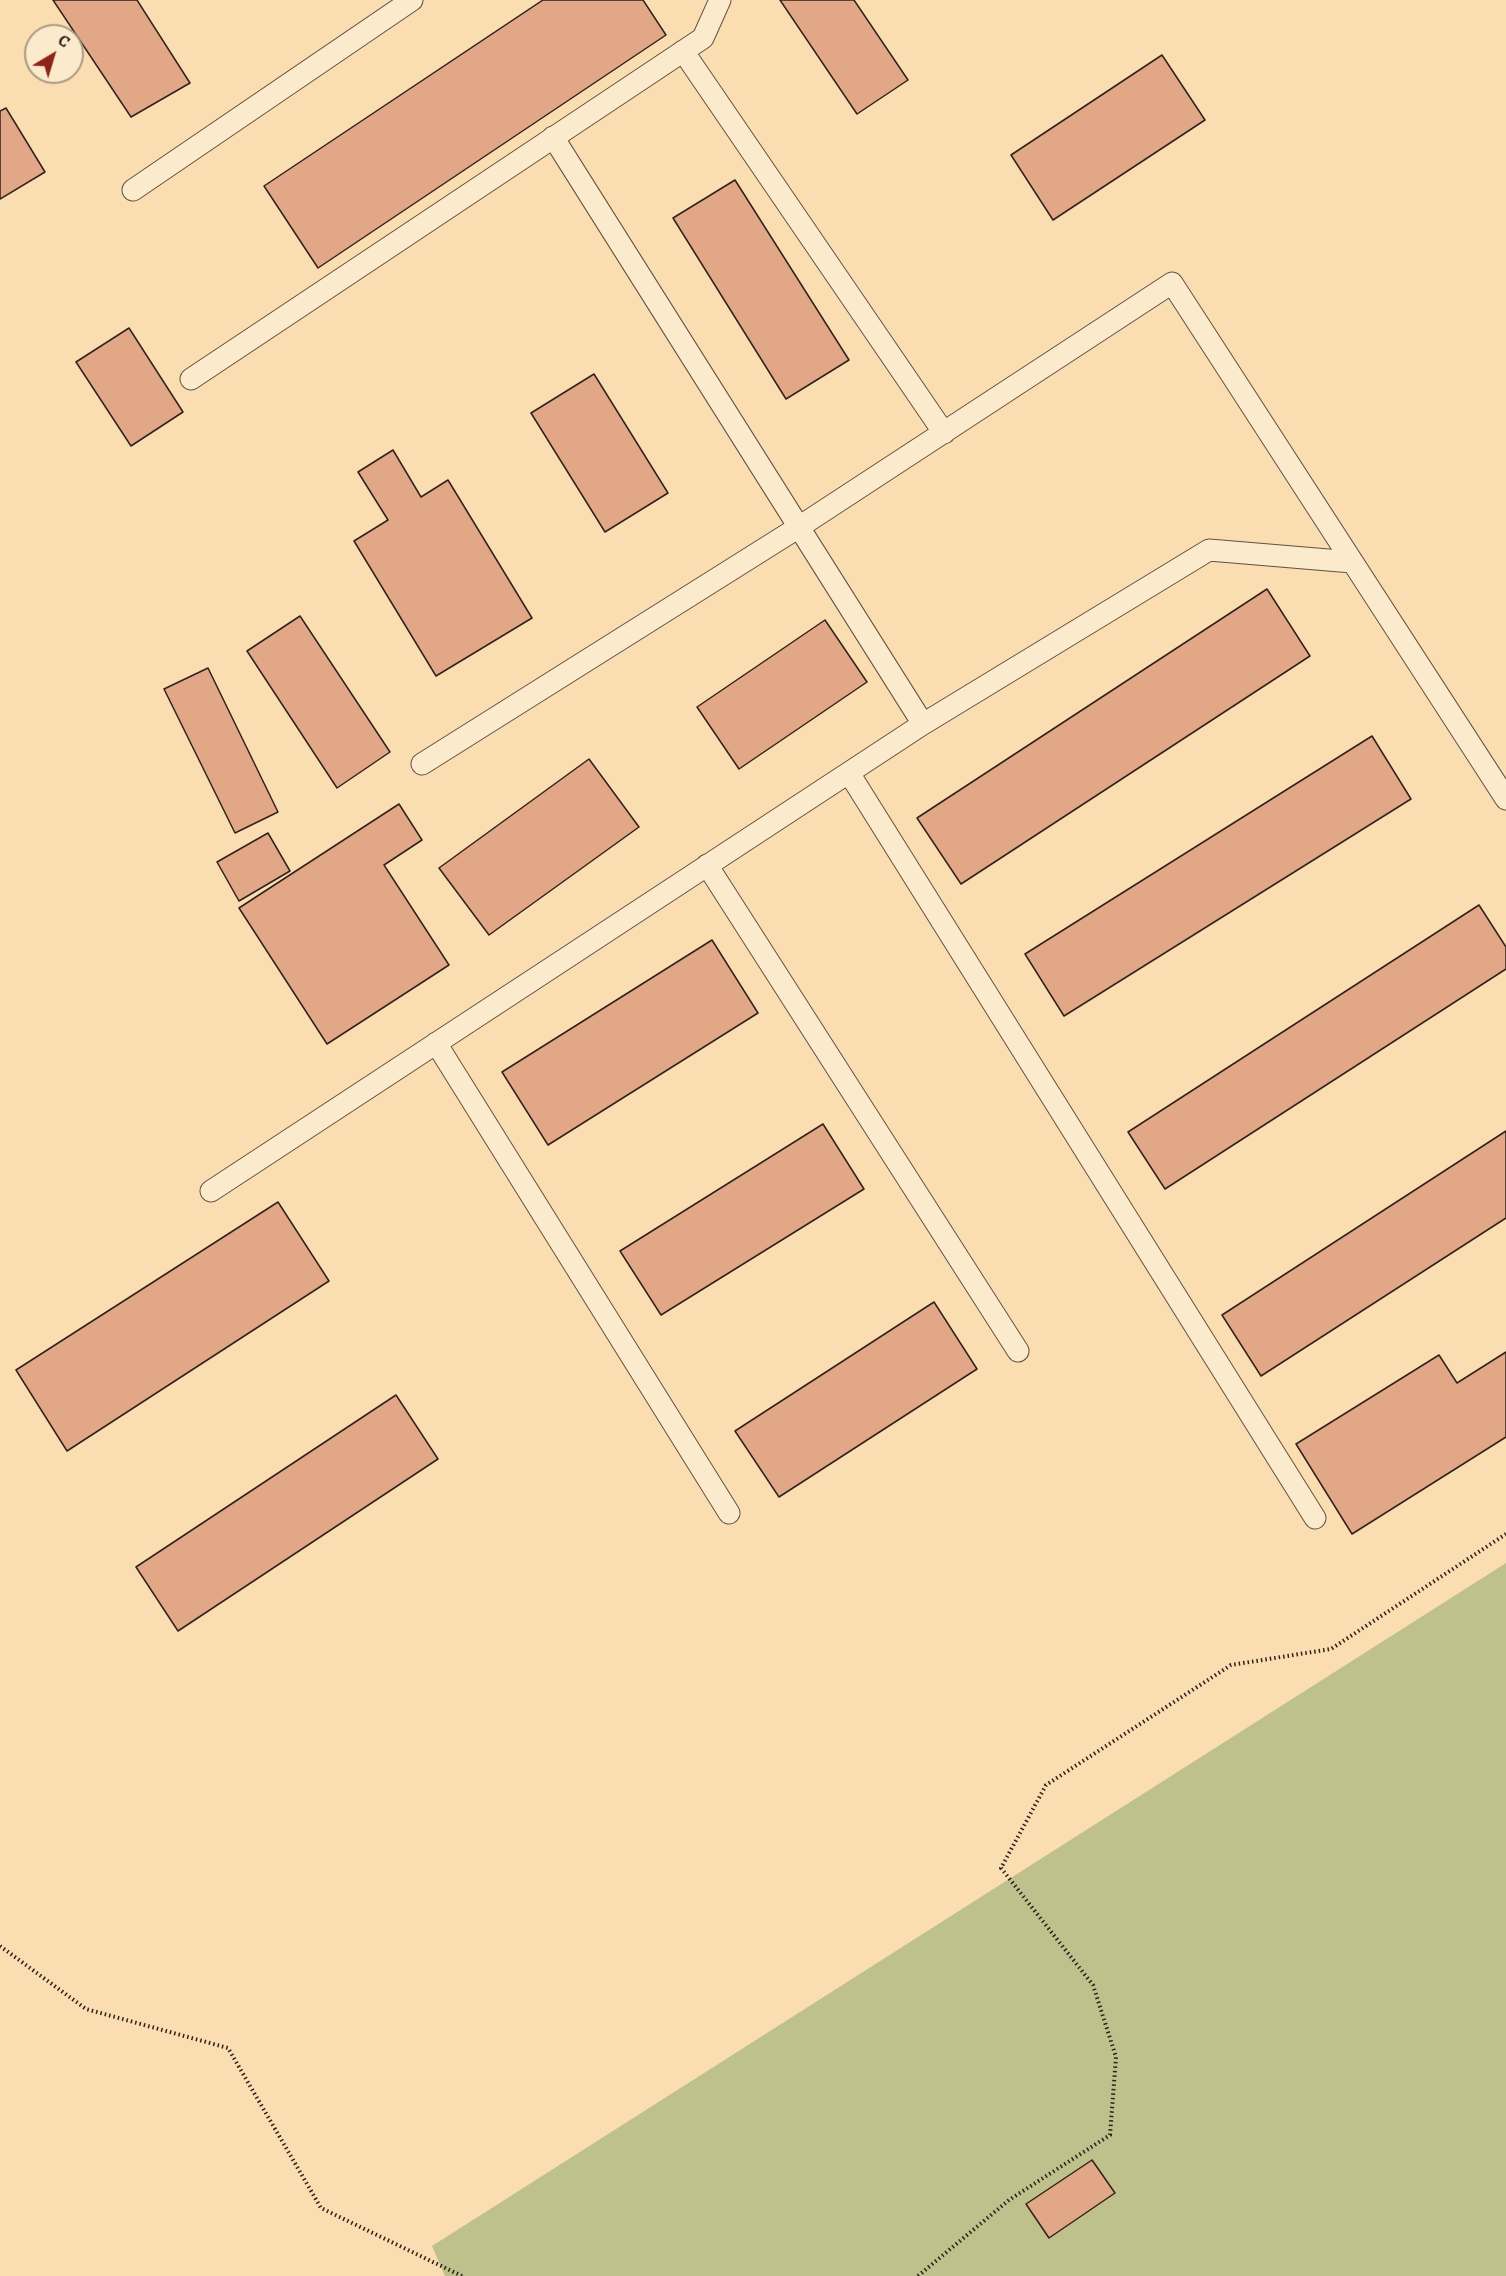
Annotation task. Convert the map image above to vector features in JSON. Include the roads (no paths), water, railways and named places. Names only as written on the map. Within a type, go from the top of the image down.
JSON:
[{"type":"lane","points":[[133,190],[412,0]]},
{"type":"lane","points":[[191,380],[703,38],[720,0]]},
{"type":"lane","points":[[683,51],[944,433]]},
{"type":"lane","points":[[553,137],[923,724]]},
{"type":"lane","points":[[422,764],[799,527],[1172,284],[1506,799]]},
{"type":"lane","points":[[210,1191],[923,724],[1209,550],[1352,562]]},
{"type":"lane","points":[[849,773],[1315,1518]]},
{"type":"lane","points":[[707,865],[1018,1351]]},
{"type":"lane","points":[[436,1043],[729,1513]]}]
